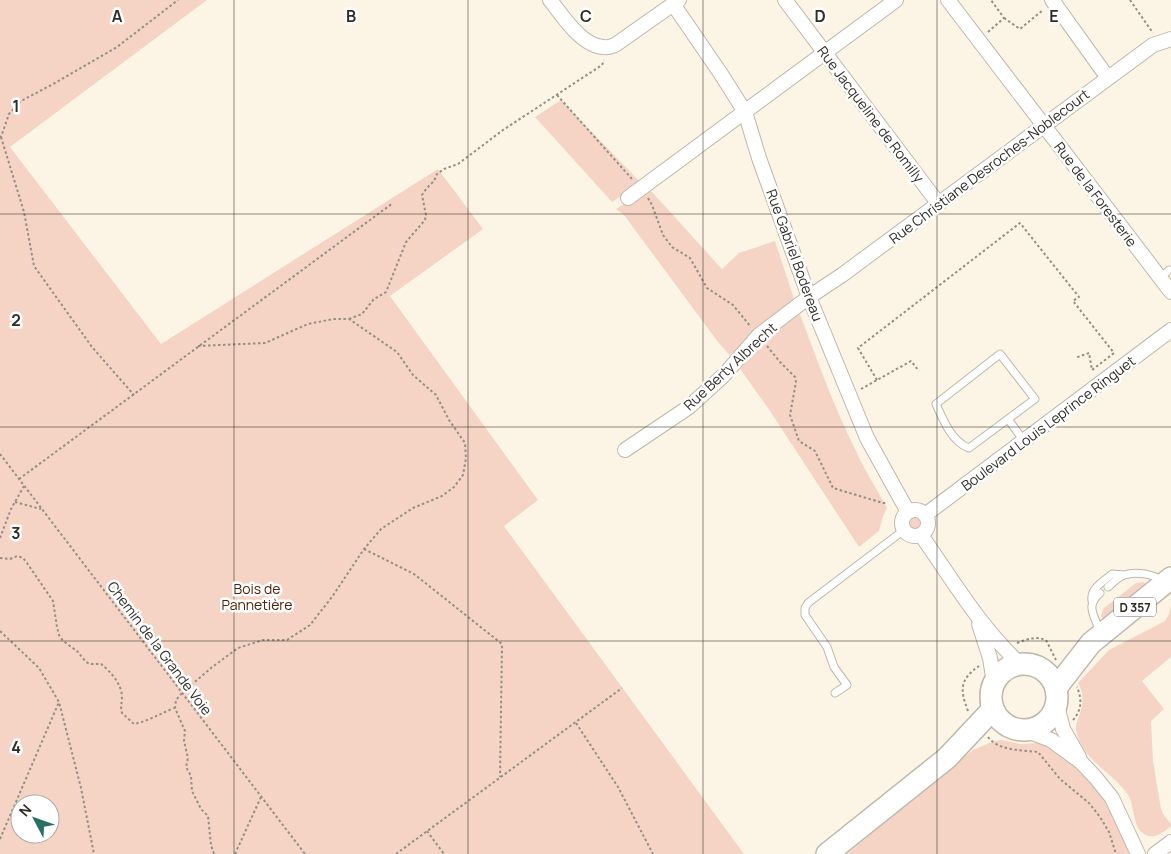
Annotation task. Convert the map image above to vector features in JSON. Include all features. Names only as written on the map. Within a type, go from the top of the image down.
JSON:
[{"type":"main road","name":"D 357","points":[[1057,696],[1095,640],[1168,580]]},
{"type":"main road","name":"D 357","points":[[1030,666],[1095,640]]},
{"type":"main road","points":[[827,854],[947,758],[987,723],[1002,722],[1016,728],[1035,728],[1045,723],[1052,715],[1057,696],[1050,675],[1030,666],[1004,670],[994,683],[987,723]]},
{"type":"street","points":[[550,0],[571,28],[597,46],[610,46],[676,2]]},
{"type":"street","name":"Rue Jacqueline de Romilly","points":[[785,0],[938,204]]},
{"type":"street","points":[[628,198],[896,0]]},
{"type":"street","name":"Rue de la Foresterie","points":[[948,0],[1044,126],[1165,274],[1171,292]]},
{"type":"street","points":[[1053,1],[1108,78]]},
{"type":"street","name":"Rue Gabriel Bodereau","points":[[676,2],[744,112],[809,297],[867,438],[905,507]]},
{"type":"street","name":"Rue Christiane Desroches-Noblecourt","points":[[809,297],[842,275],[1153,45],[1166,40]]},
{"type":"street","name":"Rue Berty Albrecht","points":[[625,450],[689,407],[724,375],[759,335],[809,297]]},
{"type":"street","name":"Boulevard Louis Leprince Ringuet","points":[[925,515],[1171,330]]},
{"type":"street","points":[[905,507],[925,515],[928,526],[921,535],[910,535],[904,530],[902,519],[905,507]]},
{"type":"street","points":[[921,535],[976,614],[1005,649],[1030,666]]},
{"type":"street","points":[[976,614],[990,658],[994,683]]},
{"type":"street","points":[[1057,696],[1063,729],[1081,762],[1112,798],[1138,854]]},
{"type":"street","points":[[1016,728],[1051,740],[1081,762]]},
{"type":"street","points":[[1155,854],[1171,842]]},
{"type":"lane","points":[[1000,354],[1035,399],[1008,420],[969,448],[962,446],[956,440],[936,404],[1000,354]]},
{"type":"lane","points":[[1008,420],[1025,441]]},
{"type":"lane","points":[[835,693],[847,685],[834,667],[827,646],[805,615],[804,608],[808,602],[904,530]]},
{"type":"lane","points":[[1095,640],[1091,595],[1093,590],[1112,574],[1153,576],[1168,580]]},
{"type":"lane","points":[[1108,587],[1123,576]]},
{"type":"lane","points":[[1092,601],[1100,594]]},
{"type":"path","points":[[134,394],[92,346],[34,266],[24,212],[1,136],[9,114],[20,101],[117,47],[178,0]]},
{"type":"path","points":[[991,0],[1004,18],[1020,30],[1053,1]]},
{"type":"path","points":[[1130,0],[1149,28],[1166,40]]},
{"type":"path","points":[[978,40],[1004,18]]},
{"type":"path","points":[[198,346],[265,343],[308,324],[333,319],[349,319],[362,314],[374,299],[386,292],[406,242],[425,220],[426,215],[422,195],[437,174],[444,169],[458,164],[503,130],[602,65],[610,46]]},
{"type":"path","points":[[557,95],[642,188],[652,204],[663,235],[672,247],[690,258],[707,288],[733,305],[780,362],[795,377],[790,415],[795,430],[799,441],[815,452],[833,488],[883,503],[905,507]]},
{"type":"path","points":[[19,479],[393,203]]},
{"type":"path","points":[[877,380],[858,348],[1020,223],[1079,297],[1073,301],[1114,353],[1092,370],[1089,353],[1075,358]]},
{"type":"path","points":[[214,854],[211,845],[208,816],[201,809],[192,791],[191,776],[186,767],[188,758],[184,731],[175,708],[176,700],[211,668],[238,648],[263,640],[287,640],[310,625],[380,528],[413,508],[442,496],[454,488],[463,475],[466,458],[465,443],[449,420],[436,395],[414,375],[397,352],[349,319]]},
{"type":"path","points":[[857,391],[911,361],[919,372]]},
{"type":"path","name":"Chemin de la Grande Voie","points":[[0,454],[305,854]]},
{"type":"path","points":[[0,537],[24,486]]},
{"type":"path","points":[[15,502],[41,509]]},
{"type":"path","points":[[364,549],[414,574],[502,644],[500,777]]},
{"type":"path","points":[[0,558],[10,559],[17,556],[23,558],[53,601],[57,627],[63,641],[77,651],[86,662],[101,664],[111,674],[120,689],[122,698],[120,709],[134,724],[148,721],[175,708]]},
{"type":"path","points":[[0,631],[39,668],[59,702],[81,788],[94,854]]},
{"type":"path","points":[[981,664],[965,678],[962,688],[968,710],[987,723],[999,745],[1016,750],[1038,752],[1060,779],[1089,804],[1100,817],[1109,832],[1116,854]]},
{"type":"path","points":[[396,854],[622,688]]},
{"type":"path","points":[[0,840],[59,702]]},
{"type":"path","points":[[576,723],[618,787],[653,854]]},
{"type":"path","points":[[235,854],[261,796]]},
{"type":"path","points":[[427,831],[444,854]]},
{"type":"green space","name":"Bois de Pannetière","points":[[0,0],[207,0],[10,147],[161,344],[438,169],[483,229],[390,296],[538,500],[504,526],[744,854],[0,854]]},
{"type":"green space","points":[[561,100],[641,183],[612,202],[535,117]]},
{"type":"green space","points":[[646,190],[652,192],[722,269],[739,253],[775,241],[795,302],[733,359],[718,342],[624,215],[616,209]]},
{"type":"green space","points":[[798,309],[825,381],[848,434],[863,466],[887,508],[879,531],[859,547],[768,408],[738,366],[758,341]]},
{"type":"green space","points":[[912,517],[916,517],[920,523],[916,529],[912,529],[908,525],[908,521]]},
{"type":"green space","points":[[1144,582],[1149,587],[1106,622],[1101,616],[1103,609],[1136,583]]},
{"type":"green space","points":[[1171,605],[1171,657],[1142,681],[1164,709],[1151,721],[1153,761],[1161,809],[1171,826],[1162,833],[1148,836],[1140,831],[1137,826],[1128,795],[1091,758],[1079,741],[1076,726],[1083,699],[1078,683],[1109,650],[1165,621]]},
{"type":"green space","points":[[1002,740],[1020,744],[1040,743],[1051,746],[1063,754],[1098,789],[1115,813],[1130,854],[847,854],[973,750],[994,741]]}]
